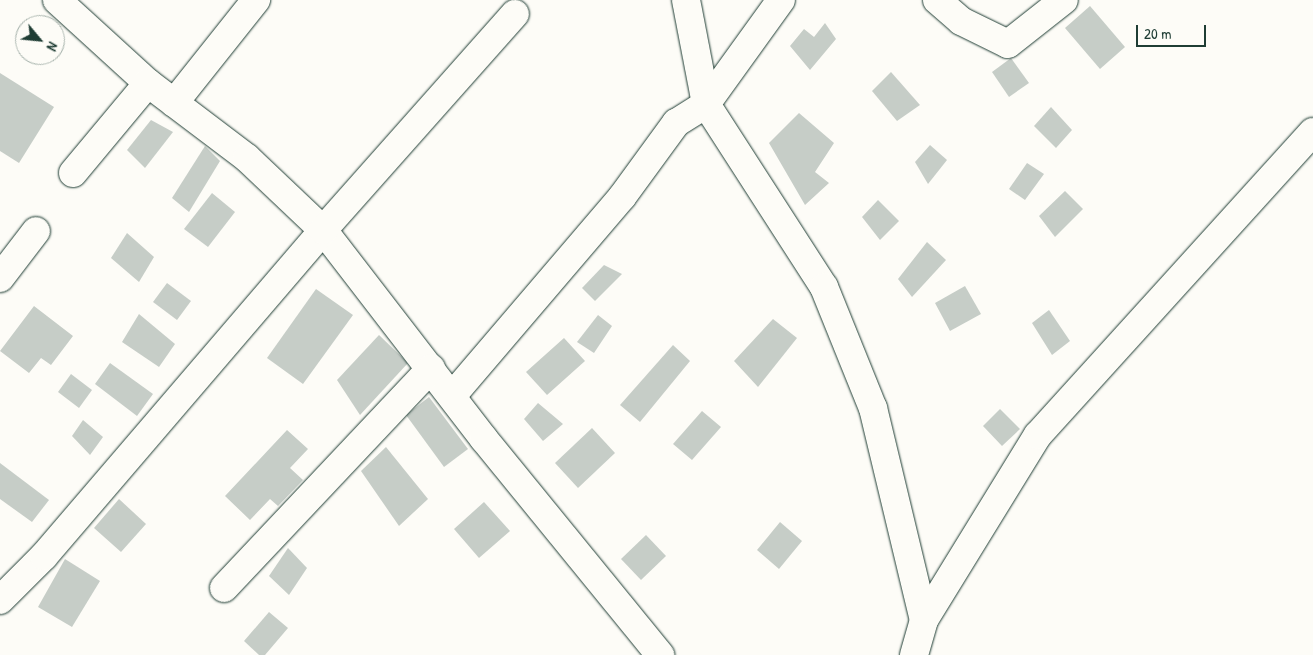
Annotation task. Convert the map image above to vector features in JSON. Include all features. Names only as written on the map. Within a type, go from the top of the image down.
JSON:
[{"type":"street","points":[[57,0],[148,84],[247,158],[323,230],[452,396],[660,655]]},
{"type":"street","points":[[174,103],[256,0]]},
{"type":"street","points":[[686,0],[706,104],[824,287],[873,408],[924,620]]},
{"type":"street","points":[[452,396],[622,197],[676,123],[706,104],[781,0]]},
{"type":"street","points":[[937,0],[961,21],[1008,44],[1064,0]]},
{"type":"street","points":[[0,600],[44,556],[323,230],[515,14]]},
{"type":"street","points":[[73,174],[148,84]]},
{"type":"street","points":[[914,655],[924,620],[1038,435],[1313,132]]},
{"type":"street","points":[[0,278],[36,231]]},
{"type":"street","points":[[224,588],[431,368]]},
{"type":"building","points":[[1090,6],[1125,47],[1100,69],[1065,28]]},
{"type":"building","points":[[825,23],[836,39],[810,70],[790,46],[804,29],[814,37]]},
{"type":"building","points":[[1011,58],[1029,83],[1009,97],[992,72]]},
{"type":"building","points":[[891,72],[920,105],[897,121],[872,91]]},
{"type":"building","points":[[0,73],[54,107],[19,163],[0,151]]},
{"type":"building","points":[[1051,107],[1072,130],[1056,148],[1034,126]]},
{"type":"building","points":[[799,113],[834,143],[815,172],[829,183],[805,205],[769,143]]},
{"type":"building","points":[[151,120],[173,132],[145,168],[127,150]]},
{"type":"building","points":[[930,145],[947,160],[928,184],[915,162]]},
{"type":"building","points":[[205,146],[220,161],[189,212],[172,198]]},
{"type":"building","points":[[1027,163],[1044,174],[1025,200],[1009,189]]},
{"type":"building","points":[[1065,191],[1083,209],[1055,237],[1039,216]]},
{"type":"building","points":[[212,193],[235,212],[208,247],[184,229]]},
{"type":"building","points":[[878,200],[899,221],[880,240],[862,217]]},
{"type":"building","points":[[127,233],[154,257],[139,282],[111,258]]},
{"type":"building","points":[[927,242],[946,260],[912,297],[898,279]]},
{"type":"building","points":[[604,265],[622,274],[595,301],[582,288]]},
{"type":"building","points":[[167,283],[191,301],[177,320],[153,302]]},
{"type":"building","points":[[965,286],[981,314],[950,331],[935,303]]},
{"type":"building","points":[[316,289],[353,315],[303,384],[267,358]]},
{"type":"building","points":[[34,306],[73,336],[51,365],[41,358],[29,373],[0,351]]},
{"type":"building","points":[[1049,310],[1070,341],[1052,355],[1032,323]]},
{"type":"building","points":[[139,314],[175,344],[159,367],[122,342]]},
{"type":"building","points":[[598,315],[612,326],[594,353],[577,342]]},
{"type":"building","points":[[773,319],[797,338],[758,387],[734,361]]},
{"type":"building","points":[[379,335],[408,363],[360,415],[337,380]]},
{"type":"building","points":[[564,338],[585,361],[547,395],[526,372]]},
{"type":"building","points":[[673,345],[690,361],[640,422],[620,405]]},
{"type":"building","points":[[110,363],[153,394],[137,416],[95,384]]},
{"type":"building","points":[[71,374],[92,390],[79,408],[58,392]]},
{"type":"building","points":[[429,397],[468,449],[444,467],[406,415]]},
{"type":"building","points":[[538,403],[563,424],[543,441],[524,419]]},
{"type":"building","points":[[1000,409],[1020,429],[1002,446],[983,426]]},
{"type":"building","points":[[702,411],[721,427],[692,460],[673,444]]},
{"type":"building","points":[[83,420],[103,437],[90,455],[72,436]]},
{"type":"building","points":[[592,428],[615,453],[578,488],[555,463]]},
{"type":"building","points":[[287,430],[308,449],[290,468],[303,480],[278,506],[270,499],[250,520],[225,496]]},
{"type":"building","points":[[386,447],[428,499],[399,526],[361,471]]},
{"type":"building","points":[[0,463],[49,500],[32,522],[0,499]]},
{"type":"building","points":[[119,499],[146,524],[121,552],[94,528]]},
{"type":"building","points":[[484,502],[510,531],[479,558],[454,529]]},
{"type":"building","points":[[780,522],[802,541],[779,569],[757,550]]},
{"type":"building","points":[[646,535],[666,556],[641,580],[621,559]]},
{"type":"building","points":[[288,548],[307,568],[289,595],[269,576]]},
{"type":"building","points":[[65,559],[100,581],[72,627],[38,607]]},
{"type":"building","points":[[269,612],[288,628],[265,655],[259,655],[244,641]]}]
